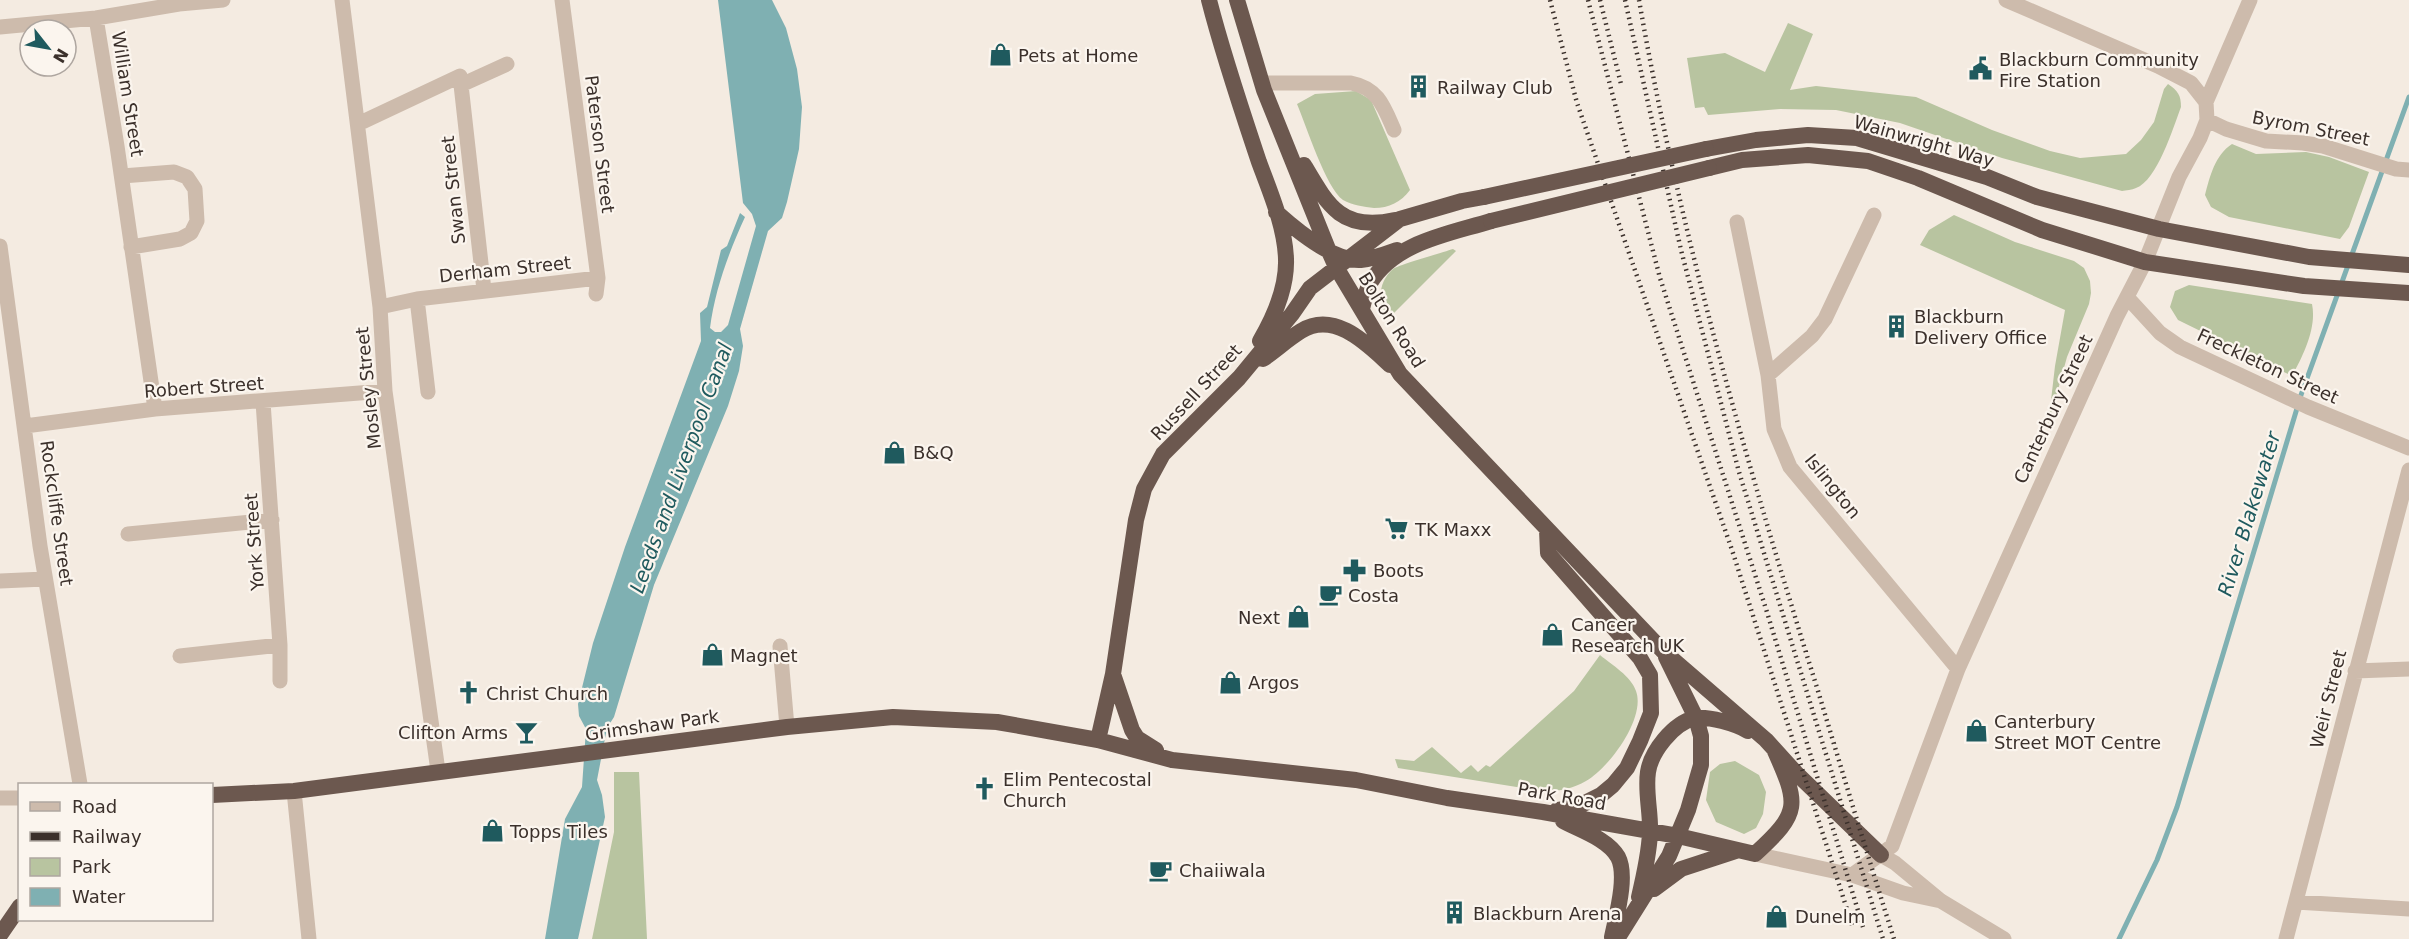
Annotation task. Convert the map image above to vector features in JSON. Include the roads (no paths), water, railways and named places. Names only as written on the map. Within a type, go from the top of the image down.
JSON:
[{"type":"highway","points":[[1209,0],[1224,57],[1276,212],[1286,257],[1282,286],[1270,322],[1239,378]]},
{"type":"highway","name":"Bolton Road","points":[[1237,0],[1262,83],[1328,249],[1343,262],[1362,309],[1400,374],[1663,651]]},
{"type":"highway","points":[[1279,124],[1327,203],[1337,211],[1355,221],[1375,225],[1400,219]]},
{"type":"highway","name":"Wainwright Way","points":[[1343,262],[1400,219],[1462,201],[1706,149],[1756,140],[1808,135],[1857,138],[1987,177],[2037,197],[2159,230],[2309,257],[2409,265]]},
{"type":"highway","name":"Wainwright Way","points":[[1362,309],[1369,285],[1380,270],[1418,243],[1491,221],[1742,160],[1808,155],[1868,161],[1918,178],[2042,230],[2145,262],[2304,286],[2409,293]]},
{"type":"highway","points":[[1276,212],[1299,233],[1328,249]]},
{"type":"highway","points":[[1343,262],[1376,257],[1418,243]]},
{"type":"highway","name":"Russell Street","points":[[1098,740],[1113,674],[1136,520],[1144,489],[1163,454],[1239,378],[1292,314],[1310,288],[1343,262]]},
{"type":"highway","points":[[1239,378],[1302,329],[1327,326],[1342,328],[1357,335],[1400,374]]},
{"type":"highway","points":[[1543,812],[1579,806],[1601,795],[1613,785],[1634,755],[1651,713],[1650,675],[1640,658],[1548,553],[1547,530]]},
{"type":"highway","points":[[1617,939],[1636,906],[1655,880],[1678,836],[1701,765],[1701,736],[1695,718],[1663,651]]},
{"type":"highway","points":[[1663,651],[1770,744],[1796,773],[1875,849]]},
{"type":"highway","name":"Russell Street","points":[[1113,674],[1137,738],[1172,760]]},
{"type":"highway","name":"Grimshaw Park","points":[[213,795],[294,791],[787,727],[892,717],[997,722],[1098,740]]},
{"type":"highway","points":[[1636,906],[1648,853],[1650,832],[1647,776],[1649,765],[1654,754],[1673,731],[1695,718],[1734,724],[1770,744],[1788,779],[1793,803],[1788,820],[1781,830],[1755,854]]},
{"type":"highway","name":"Park Road","points":[[1098,740],[1172,760],[1356,780],[1447,798],[1678,836],[1755,854]]},
{"type":"highway","points":[[1543,812],[1607,845],[1618,858],[1621,885],[1611,939]]},
{"type":"highway","points":[[1636,906],[1656,887],[1682,869],[1737,851]]},
{"type":"highway","points":[[0,935],[18,909]]},
{"type":"street","points":[[0,27],[96,18],[179,4],[223,0]]},
{"type":"street","name":"Mosley Street","points":[[342,0],[380,308],[386,391],[438,771]]},
{"type":"street","name":"Paterson Street","points":[[562,0],[597,286]]},
{"type":"street","points":[[2006,0],[2166,70],[2191,83],[2206,102]]},
{"type":"street","name":"Canterbury Street","points":[[1875,849],[1896,837],[1958,669],[2035,495],[2159,230],[2179,177],[2207,120],[2206,102],[2250,0]]},
{"type":"street","name":"William Street","points":[[96,18],[122,176],[155,409]]},
{"type":"street","points":[[358,124],[507,64]]},
{"type":"street","name":"Swan Street","points":[[461,81],[484,290]]},
{"type":"street","points":[[1262,83],[1362,85],[1381,100],[1394,130]]},
{"type":"street","name":"Byrom Street","points":[[2207,120],[2226,129],[2266,141],[2302,143],[2403,169]]},
{"type":"street","name":"William Street","points":[[122,176],[174,172],[187,177],[195,189],[197,221],[191,233],[180,239],[131,247]]},
{"type":"street","points":[[1768,375],[1812,336],[1825,319],[1874,214]]},
{"type":"street","name":"Islington","points":[[1737,222],[1768,375],[1774,429],[1790,467],[1958,669]]},
{"type":"street","name":"Rockcliffe Street","points":[[0,246],[2,279],[25,426],[45,579],[80,783]]},
{"type":"street","name":"Derham Street","points":[[380,308],[417,299],[484,290],[597,286]]},
{"type":"street","name":"Freckleton Street","points":[[2127,297],[2160,333],[2180,347],[2283,396],[2409,448]]},
{"type":"street","name":"Derham Street","points":[[417,299],[428,393]]},
{"type":"street","name":"Robert Street","points":[[25,426],[155,409],[386,391]]},
{"type":"street","name":"York Street","points":[[263,402],[280,645],[280,681]]},
{"type":"street","name":"Weir Street","points":[[2286,939],[2409,470]]},
{"type":"street","points":[[128,534],[272,520]]},
{"type":"street","points":[[0,581],[45,579]]},
{"type":"street","points":[[180,656],[280,645]]},
{"type":"street","points":[[780,646],[787,727]]},
{"type":"street","points":[[2355,671],[2409,669]]},
{"type":"street","points":[[294,791],[309,939]]},
{"type":"street","points":[[0,798],[18,798]]},
{"type":"street","points":[[1852,875],[1875,849],[1941,901],[2004,939]]},
{"type":"street","name":"Park Road","points":[[1755,854],[1852,875],[1902,893],[1941,901]]},
{"type":"street","points":[[2296,902],[2409,909]]},
{"type":"water","name":"Leeds and Liverpool Canal","points":[[718,0],[772,0],[786,28],[797,69],[802,107],[799,149],[782,218],[768,231],[740,329],[743,346],[739,371],[728,406],[654,585],[614,717],[607,728],[597,780],[605,817],[578,939],[545,939],[565,819],[582,787],[586,729],[579,716],[578,704],[593,643],[625,547],[701,341],[700,313],[707,307],[721,250],[727,246],[740,213],[745,217],[723,271],[712,313],[710,328],[715,332],[721,332],[728,325],[756,226],[752,214],[743,203]]},
{"type":"waterway","name":"River Blakewater","points":[[2119,939],[2157,860],[2177,807],[2301,395],[2409,97]]},
{"type":"railway","points":[[1550,0],[1577,103],[1732,550],[1852,925]]},
{"type":"railway","points":[[1588,0],[1660,278],[1766,609],[1863,927]]},
{"type":"railway","points":[[1600,0],[1621,84]]},
{"type":"railway","points":[[1625,0],[1681,250],[1739,472],[1883,939]]},
{"type":"railway","points":[[1639,0],[1674,175],[1717,348],[1766,520],[1894,939]]},
{"type":"place","name":"Pets at Home","points":[[1000,55]]},
{"type":"place","name":"Blackburn Community Fire Station","points":[[1981,69]]},
{"type":"place","name":"Railway Club","points":[[1419,87]]},
{"type":"place","name":"Blackburn Delivery Office","points":[[1896,326]]},
{"type":"place","name":"B&Q","points":[[895,452]]},
{"type":"place","name":"TK Maxx","points":[[1397,529]]},
{"type":"place","name":"Boots","points":[[1355,570]]},
{"type":"place","name":"Costa","points":[[1330,595]]},
{"type":"place","name":"Next","points":[[1298,617]]},
{"type":"place","name":"Cancer Research UK","points":[[1553,634]]},
{"type":"place","name":"Magnet","points":[[712,655]]},
{"type":"place","name":"Argos","points":[[1230,682]]},
{"type":"place","name":"Christ Church","points":[[468,693]]},
{"type":"place","name":"Canterbury Street MOT Centre","points":[[1976,731]]},
{"type":"place","name":"Clifton Arms","points":[[526,732]]},
{"type":"place","name":"Elim Pentecostal Church","points":[[985,789]]},
{"type":"place","name":"Topps Tiles","points":[[492,831]]},
{"type":"place","name":"Chaiiwala","points":[[1161,870]]},
{"type":"place","name":"Blackburn Arena","points":[[1455,913]]},
{"type":"place","name":"Dunelm","points":[[1777,916]]}]
